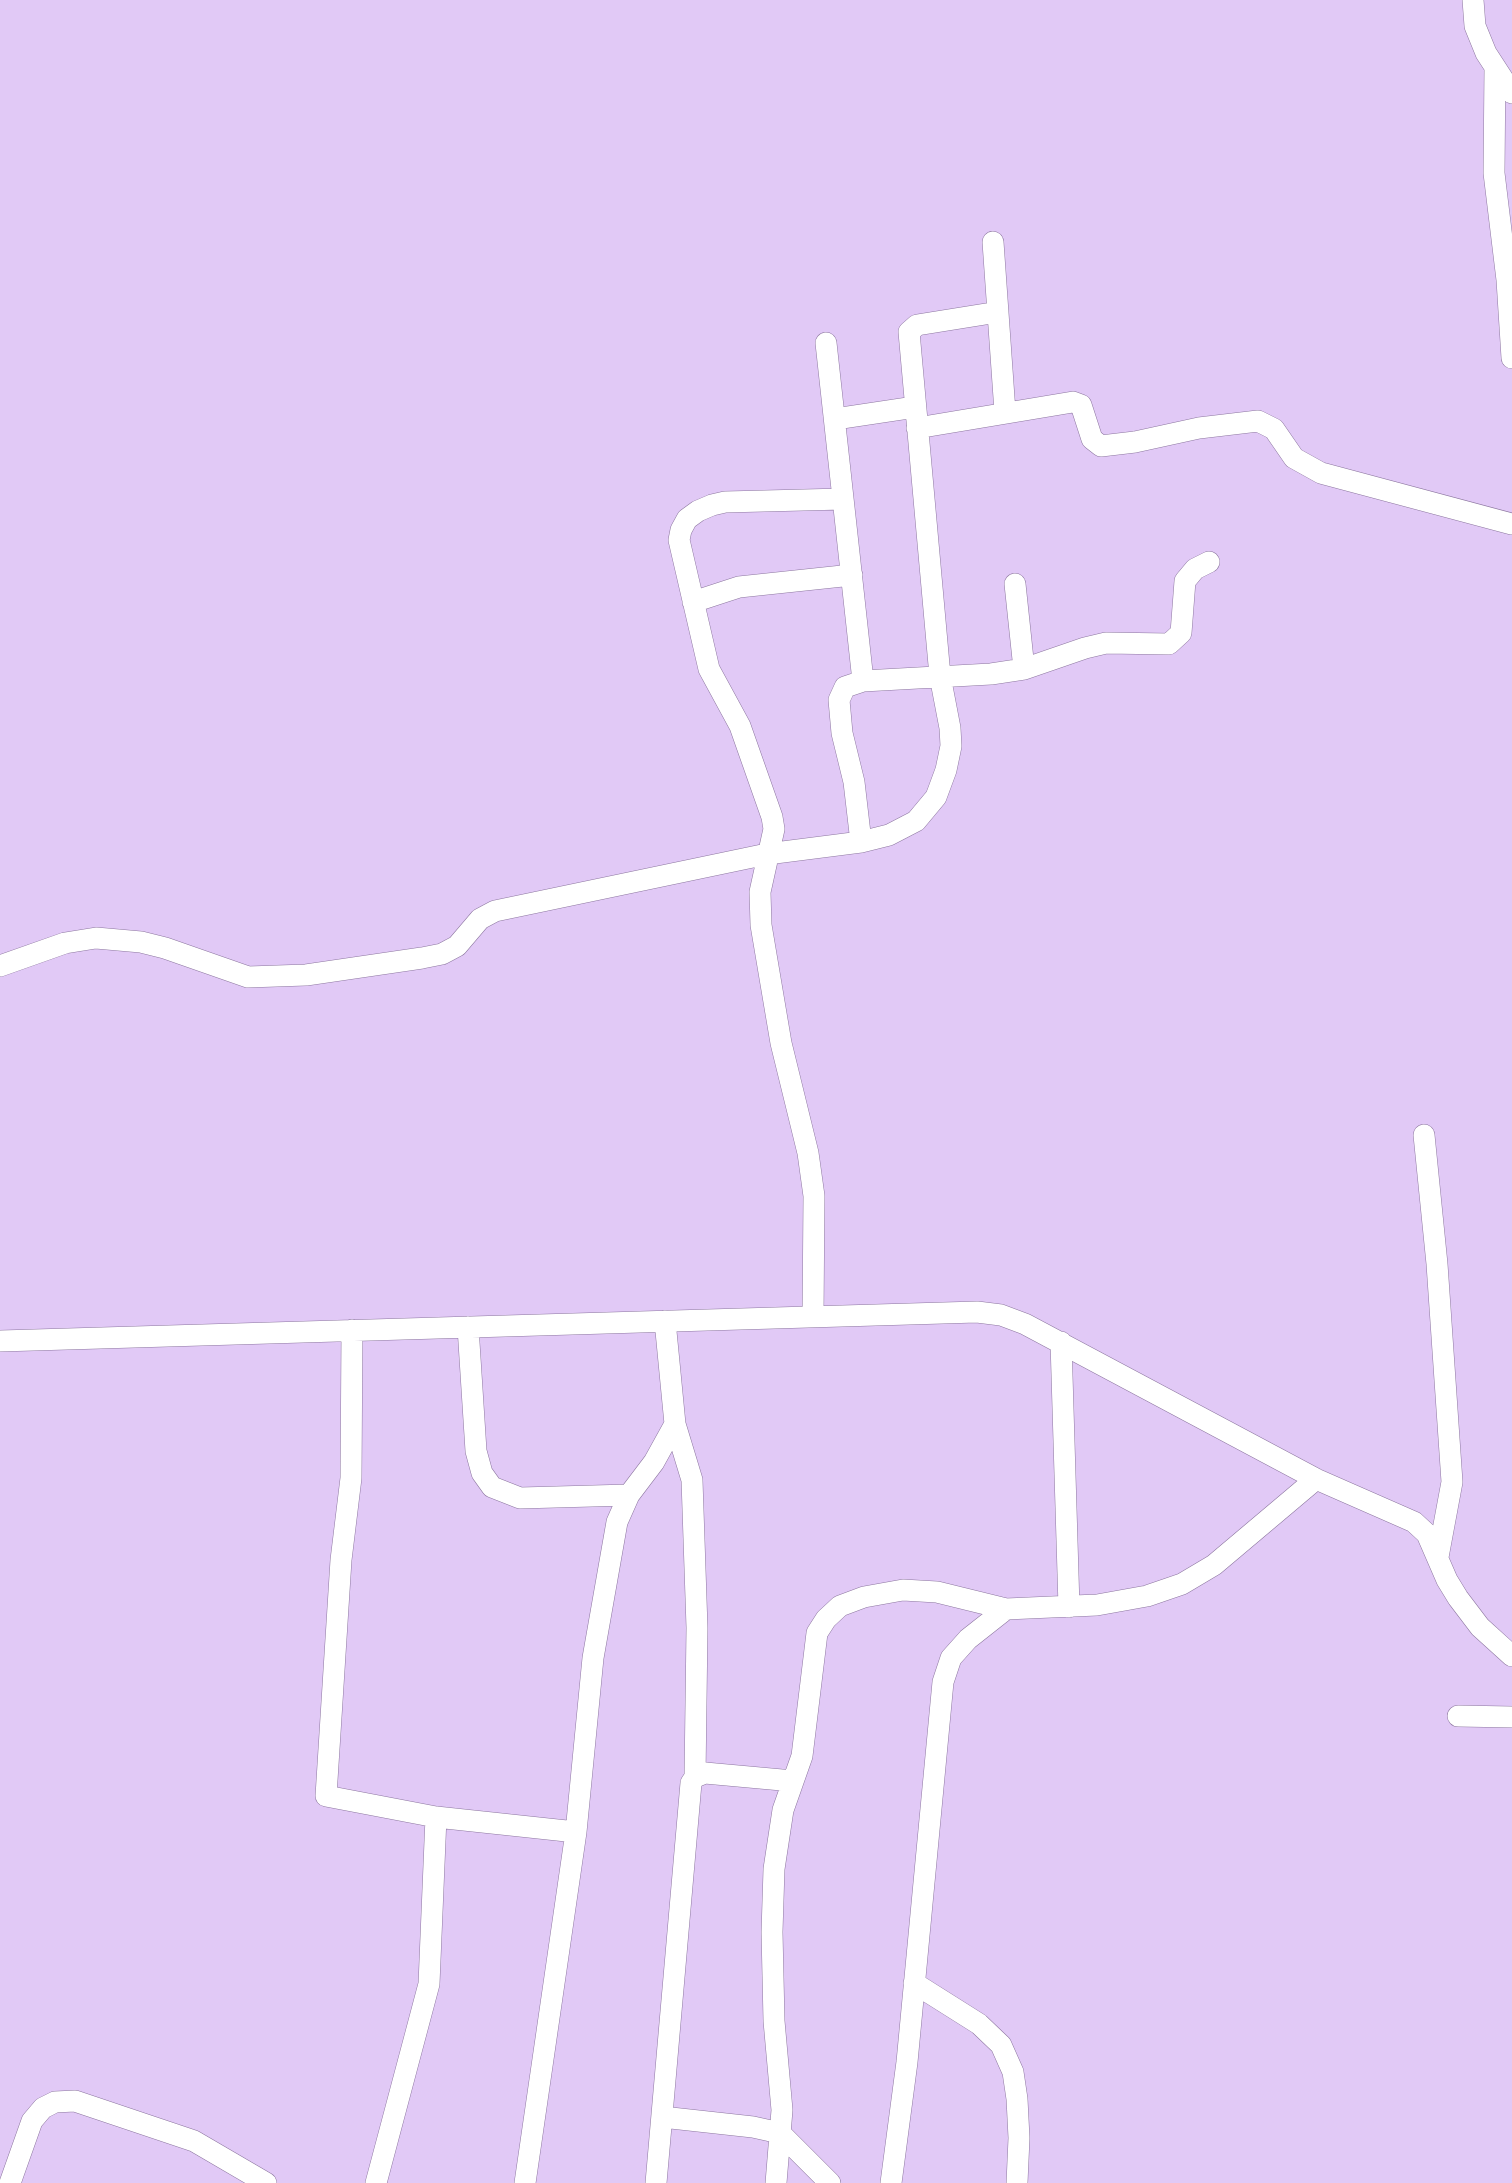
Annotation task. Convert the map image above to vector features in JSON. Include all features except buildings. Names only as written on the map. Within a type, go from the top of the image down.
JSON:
[{"type":"street","points":[[1473,0],[1475,26],[1495,67],[1512,93]]},
{"type":"street","points":[[1495,67],[1494,173],[1507,280],[1512,358]]},
{"type":"street","points":[[993,242],[1005,412]]},
{"type":"street","points":[[0,966],[14,959],[65,943],[96,938],[141,942],[165,948],[248,976],[306,975],[442,954],[457,946],[480,919],[495,911],[767,854],[861,842],[889,835],[916,820],[936,797],[946,770],[951,746],[951,728],[940,676],[909,338],[911,328],[998,312]]},
{"type":"street","points":[[826,342],[863,681]]},
{"type":"street","points":[[835,419],[916,418],[1005,412],[1078,402],[1083,408],[1092,439],[1096,444],[1110,446],[1199,428],[1250,421],[1264,422],[1274,429],[1293,458],[1321,473],[1512,524]]},
{"type":"street","points":[[813,1317],[814,1196],[808,1153],[781,1043],[761,925],[760,892],[774,829],[769,807],[740,726],[711,677],[679,540],[684,524],[698,511],[725,502],[843,499]]},
{"type":"street","points":[[861,842],[854,782],[842,733],[839,700],[845,687],[863,681],[991,674],[1024,669],[1084,648],[1106,644],[1169,645],[1176,641],[1184,624],[1185,581],[1195,569],[1209,562]]},
{"type":"street","points":[[693,602],[720,591],[740,587],[852,575]]},
{"type":"street","points":[[1015,584],[1024,669]]},
{"type":"street","points":[[1424,1135],[1437,1264],[1452,1482],[1438,1557]]},
{"type":"street","points":[[0,1341],[978,1312],[1001,1315],[1061,1342],[1316,1479],[1414,1522],[1427,1534],[1447,1581],[1474,1620],[1512,1656]]},
{"type":"street","points":[[656,2183],[691,1783],[695,1777],[697,1628],[692,1480],[675,1424],[665,1321]]},
{"type":"street","points":[[468,1327],[476,1451],[482,1473],[492,1487],[520,1498],[629,1495]]},
{"type":"street","points":[[352,1330],[351,1478],[341,1560],[324,1790],[326,1796],[332,1799],[436,1817],[576,1832]]},
{"type":"street","points":[[1061,1342],[1069,1607]]},
{"type":"street","points":[[525,2183],[576,1832],[593,1658],[617,1522],[629,1495],[654,1462],[675,1424]]},
{"type":"street","points":[[776,2183],[780,2133],[780,2071],[774,2020],[774,1869],[783,1810],[802,1756],[818,1633],[826,1619],[840,1606],[864,1597],[903,1590],[937,1592],[1005,1609],[1069,1607],[1147,1596],[1182,1584],[1214,1565],[1316,1479]]},
{"type":"street","points":[[891,2183],[914,1983],[943,1682],[951,1659],[968,1640],[1005,1609]]},
{"type":"street","points":[[1458,1716],[1512,1717]]},
{"type":"street","points":[[695,1777],[705,1773],[793,1781]]},
{"type":"street","points":[[376,2183],[429,1984],[436,1817]]},
{"type":"street","points":[[914,1983],[978,2024],[1001,2045],[1013,2072],[1017,2098],[1019,2138],[1017,2183]]},
{"type":"street","points":[[10,2183],[32,2121],[43,2108],[55,2102],[75,2101],[194,2141],[266,2183]]},
{"type":"street","points":[[662,2117],[753,2127],[780,2133],[830,2183]]}]
